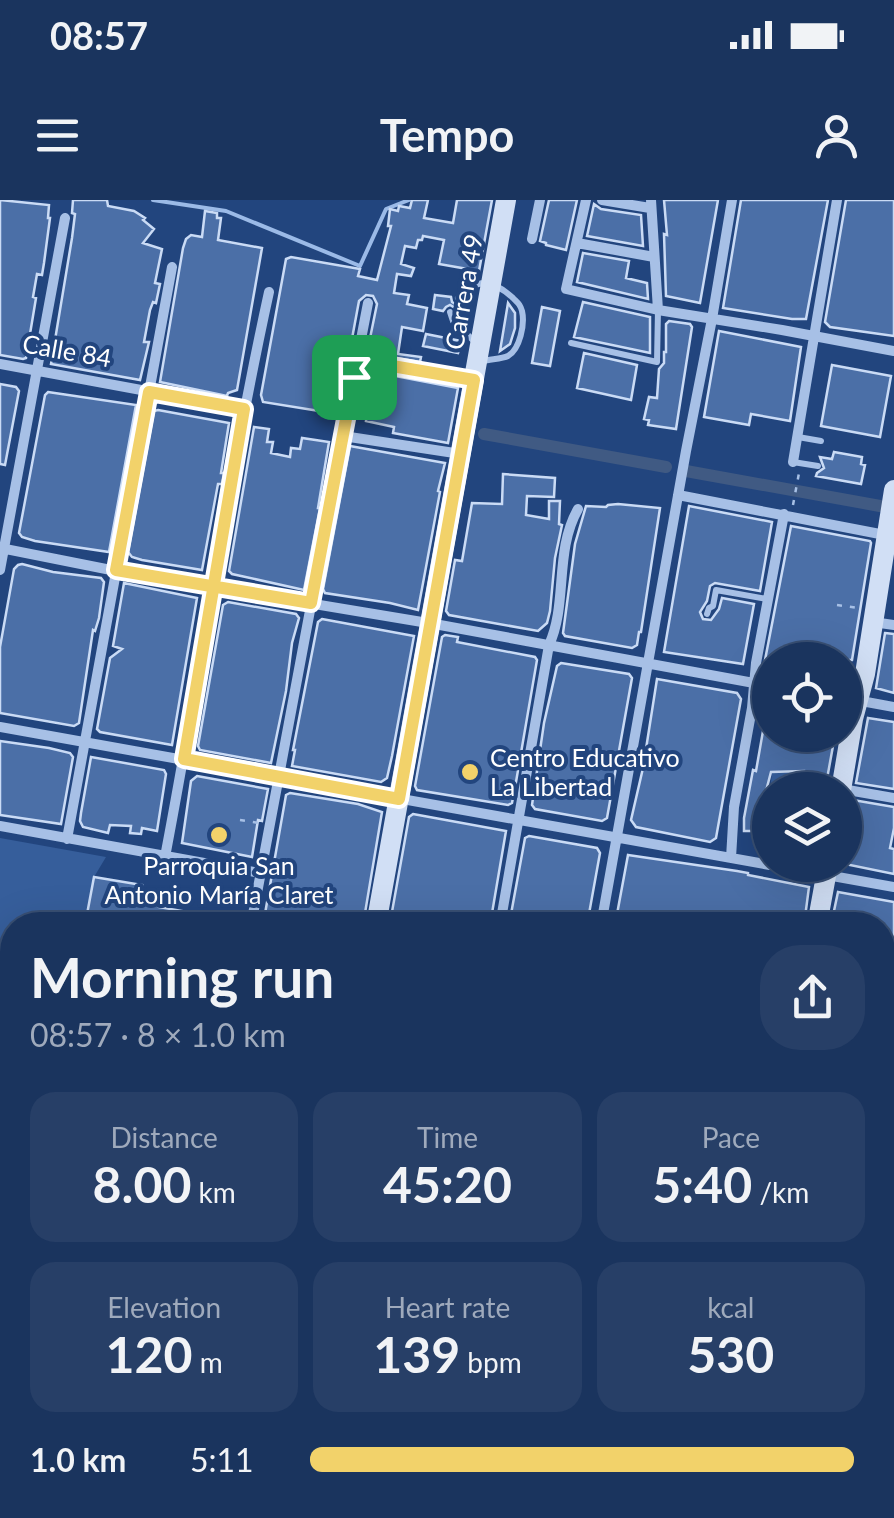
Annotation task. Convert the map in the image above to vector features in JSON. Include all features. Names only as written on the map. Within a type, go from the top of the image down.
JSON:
[{"type":"street","name":"Carrera 49","points":[[378,912],[506,200]]},
{"type":"street","points":[[532,239],[540,200]]},
{"type":"street","points":[[586,200],[566,289],[658,310],[894,351]]},
{"type":"street","points":[[602,200],[643,209],[650,204]]},
{"type":"street","points":[[603,912],[732,200]]},
{"type":"street","points":[[793,462],[837,200]]},
{"type":"street","points":[[650,204],[658,310]]},
{"type":"street","points":[[0,570],[66,218]]},
{"type":"street","points":[[577,243],[654,258]]},
{"type":"street","points":[[68,839],[172,267]]},
{"type":"street","points":[[164,857],[244,409],[269,292]]},
{"type":"street","points":[[253,912],[368,304]]},
{"type":"street","points":[[357,360],[477,363]]},
{"type":"street","name":"Calle 84","points":[[0,364],[244,409]]},
{"type":"street","points":[[344,436],[461,454]]},
{"type":"street","points":[[862,660],[890,536],[894,490]]},
{"type":"street","points":[[678,495],[890,536]]},
{"type":"street","points":[[502,912],[549,645],[555,631],[570,523],[578,509]]},
{"type":"street","points":[[760,642],[784,514]]},
{"type":"street","points":[[2,548],[752,683]]},
{"type":"street","points":[[873,616],[894,625]]},
{"type":"street","points":[[731,858],[734,807],[752,695]]},
{"type":"street","points":[[862,702],[894,707]]},
{"type":"street","points":[[0,727],[752,862]]},
{"type":"street","points":[[862,793],[894,798]]},
{"type":"street","points":[[0,826],[260,873]]},
{"type":"street","points":[[862,879],[894,887]]},
{"type":"street","points":[[819,912],[825,882]]},
{"type":"lane","points":[[450,312],[477,363],[508,356],[517,346],[521,306],[499,286],[491,282],[469,286],[458,298]]},
{"type":"lane","points":[[572,342],[656,362],[658,310]]},
{"type":"lane","points":[[797,436],[822,441]]},
{"type":"lane","points":[[793,462],[818,466]]},
{"type":"lane","points":[[707,614],[716,590],[767,599]]},
{"type":"path","points":[[794,501],[797,482]]},
{"type":"path","points":[[837,605],[873,616]]},
{"type":"path","points":[[240,820],[270,825]]},
{"type":"shaded area","points":[[0,838],[106,857],[94,877],[87,912],[0,912]]},
{"type":"building","points":[[0,200],[49,205],[42,275],[37,274],[23,359],[0,355]]},
{"type":"building","points":[[73,200],[107,200],[108,206],[134,211],[154,229],[143,243],[162,249],[155,283],[160,284],[156,303],[150,310],[144,342],[149,342],[140,380],[51,364],[72,238]]},
{"type":"building","points":[[412,200],[428,200],[424,218],[453,223],[457,200],[492,200],[479,271],[439,264],[444,240],[423,236],[416,248],[405,246],[401,264],[414,268],[411,276],[397,274],[394,293],[409,295],[407,304],[427,308],[423,331],[402,327],[398,354],[421,357],[420,362],[367,353],[377,304],[373,296],[366,295],[359,301],[338,414],[263,402],[261,395],[286,259],[360,269],[358,276],[377,280],[391,226],[390,209],[410,208]]},
{"type":"building","points":[[549,200],[577,200],[566,250],[540,241]]},
{"type":"building","points":[[664,200],[718,200],[700,303],[666,296]]},
{"type":"building","points":[[741,200],[828,200],[806,319],[723,308]]},
{"type":"building","points":[[846,200],[894,200],[894,336],[830,327],[825,322]]},
{"type":"building","points":[[594,204],[601,209],[641,215],[643,246],[587,236]]},
{"type":"building","points":[[205,211],[221,218],[218,240],[262,248],[237,390],[227,396],[160,382],[183,248],[191,235],[202,237]]},
{"type":"building","points":[[583,253],[629,261],[626,278],[647,283],[648,299],[577,282]]},
{"type":"building","points":[[435,295],[451,297],[457,305],[467,300],[465,315],[458,314],[450,305],[443,311],[433,309]]},
{"type":"building","points":[[583,302],[650,317],[650,353],[574,337]]},
{"type":"building","points":[[508,303],[515,313],[515,328],[510,344],[500,351]]},
{"type":"building","points":[[542,307],[560,311],[550,366],[532,363]]},
{"type":"building","points":[[669,321],[692,327],[676,429],[648,425],[649,420],[644,419],[649,397],[657,398]]},
{"type":"building","points":[[719,331],[801,347],[790,421],[751,414],[749,425],[704,417]]},
{"type":"building","points":[[426,334],[461,341],[458,353],[423,346]]},
{"type":"building","points":[[584,353],[637,365],[631,400],[577,388]]},
{"type":"building","points":[[832,365],[891,376],[880,437],[821,426]]},
{"type":"building","points":[[364,370],[458,388],[448,443],[393,433],[394,427],[366,421],[367,415],[356,414]]},
{"type":"building","points":[[0,384],[19,391],[5,465],[0,464]]},
{"type":"building","points":[[48,392],[136,405],[109,552],[35,541],[19,533]]},
{"type":"building","points":[[154,411],[229,423],[222,484],[218,484],[202,570],[142,560],[128,552]]},
{"type":"building","points":[[254,427],[269,429],[267,442],[273,442],[271,453],[290,457],[291,448],[300,449],[302,438],[329,442],[304,590],[229,571]]},
{"type":"building","points":[[350,446],[445,463],[418,610],[325,593],[323,589]]},
{"type":"building","points":[[834,452],[862,457],[861,464],[865,465],[861,484],[816,476],[824,468],[820,457],[832,459]]},
{"type":"building","points":[[503,474],[555,478],[554,497],[527,496],[526,515],[549,519],[549,501],[560,501],[562,525],[550,611],[547,623],[538,631],[449,615],[446,611],[455,560],[462,561],[472,503],[502,504]]},
{"type":"building","points":[[586,506],[660,508],[641,632],[632,648],[563,633],[575,544]]},
{"type":"building","points":[[689,506],[772,522],[760,591],[715,583],[710,586],[700,612],[703,619],[711,620],[722,598],[754,604],[743,664],[664,652]]},
{"type":"building","points":[[791,526],[870,541],[855,642],[768,642]]},
{"type":"building","points":[[22,564],[101,578],[104,582],[79,723],[74,726],[0,713],[0,647],[14,569]]},
{"type":"building","points":[[124,583],[197,598],[172,745],[97,729],[110,658],[122,649],[113,646]]},
{"type":"building","points":[[228,602],[296,614],[299,618],[271,763],[200,750],[198,746],[223,605]]},
{"type":"building","points":[[322,619],[414,636],[392,756],[387,778],[381,782],[292,766],[318,622]]},
{"type":"building","points":[[885,633],[894,634],[894,693],[876,688]]},
{"type":"building","points":[[445,635],[458,637],[457,642],[537,660],[512,803],[508,805],[417,790],[415,786]]},
{"type":"building","points":[[561,663],[629,674],[632,678],[607,818],[602,821],[535,809],[532,805],[544,723],[557,666]]},
{"type":"building","points":[[657,679],[737,693],[741,699],[716,838],[710,842],[636,827],[631,820]]},
{"type":"building","points":[[868,718],[894,722],[894,789],[862,784],[862,772],[858,772]]},
{"type":"building","points":[[0,741],[49,748],[73,757],[61,824],[0,815]]},
{"type":"building","points":[[759,752],[832,752],[828,772],[753,772]]},
{"type":"building","points":[[91,757],[164,770],[157,831],[142,828],[141,834],[130,833],[131,826],[110,825],[108,833],[83,827],[80,821]]},
{"type":"building","points":[[752,775],[752,831],[744,831]]},
{"type":"building","points":[[197,776],[268,789],[252,857],[182,843],[191,781]]},
{"type":"building","points":[[286,795],[358,804],[382,812],[365,912],[265,912]]},
{"type":"building","points":[[862,802],[894,807],[890,848],[894,849],[894,874],[862,867]]},
{"type":"building","points":[[413,814],[506,831],[492,912],[392,912],[409,817]]},
{"type":"building","points":[[525,838],[597,848],[600,853],[589,912],[511,912]]},
{"type":"building","points":[[628,855],[748,873],[752,882],[809,887],[806,912],[617,912]]},
{"type":"building","points":[[94,877],[142,885],[140,898],[160,902],[159,907],[187,912],[87,912]]},
{"type":"building","points":[[838,892],[894,902],[894,912],[834,912]]},
{"type":"waterway","points":[[153,200],[226,211],[360,266],[386,209],[409,200]]},
{"type":"waterway","points":[[484,434],[666,467]]},
{"type":"waterway","points":[[686,471],[880,506]]},
{"type":"place","name":"Centro Educativo La Libertad","points":[[470,772]]},
{"type":"place","name":"Parroquia San Antonio María Claret","points":[[219,835]]},
{"type":"route","points":[[354,377],[311,603],[215,586],[116,570],[149,392],[244,409],[215,586],[184,759],[399,799],[474,380],[357,360],[354,377]]}]
